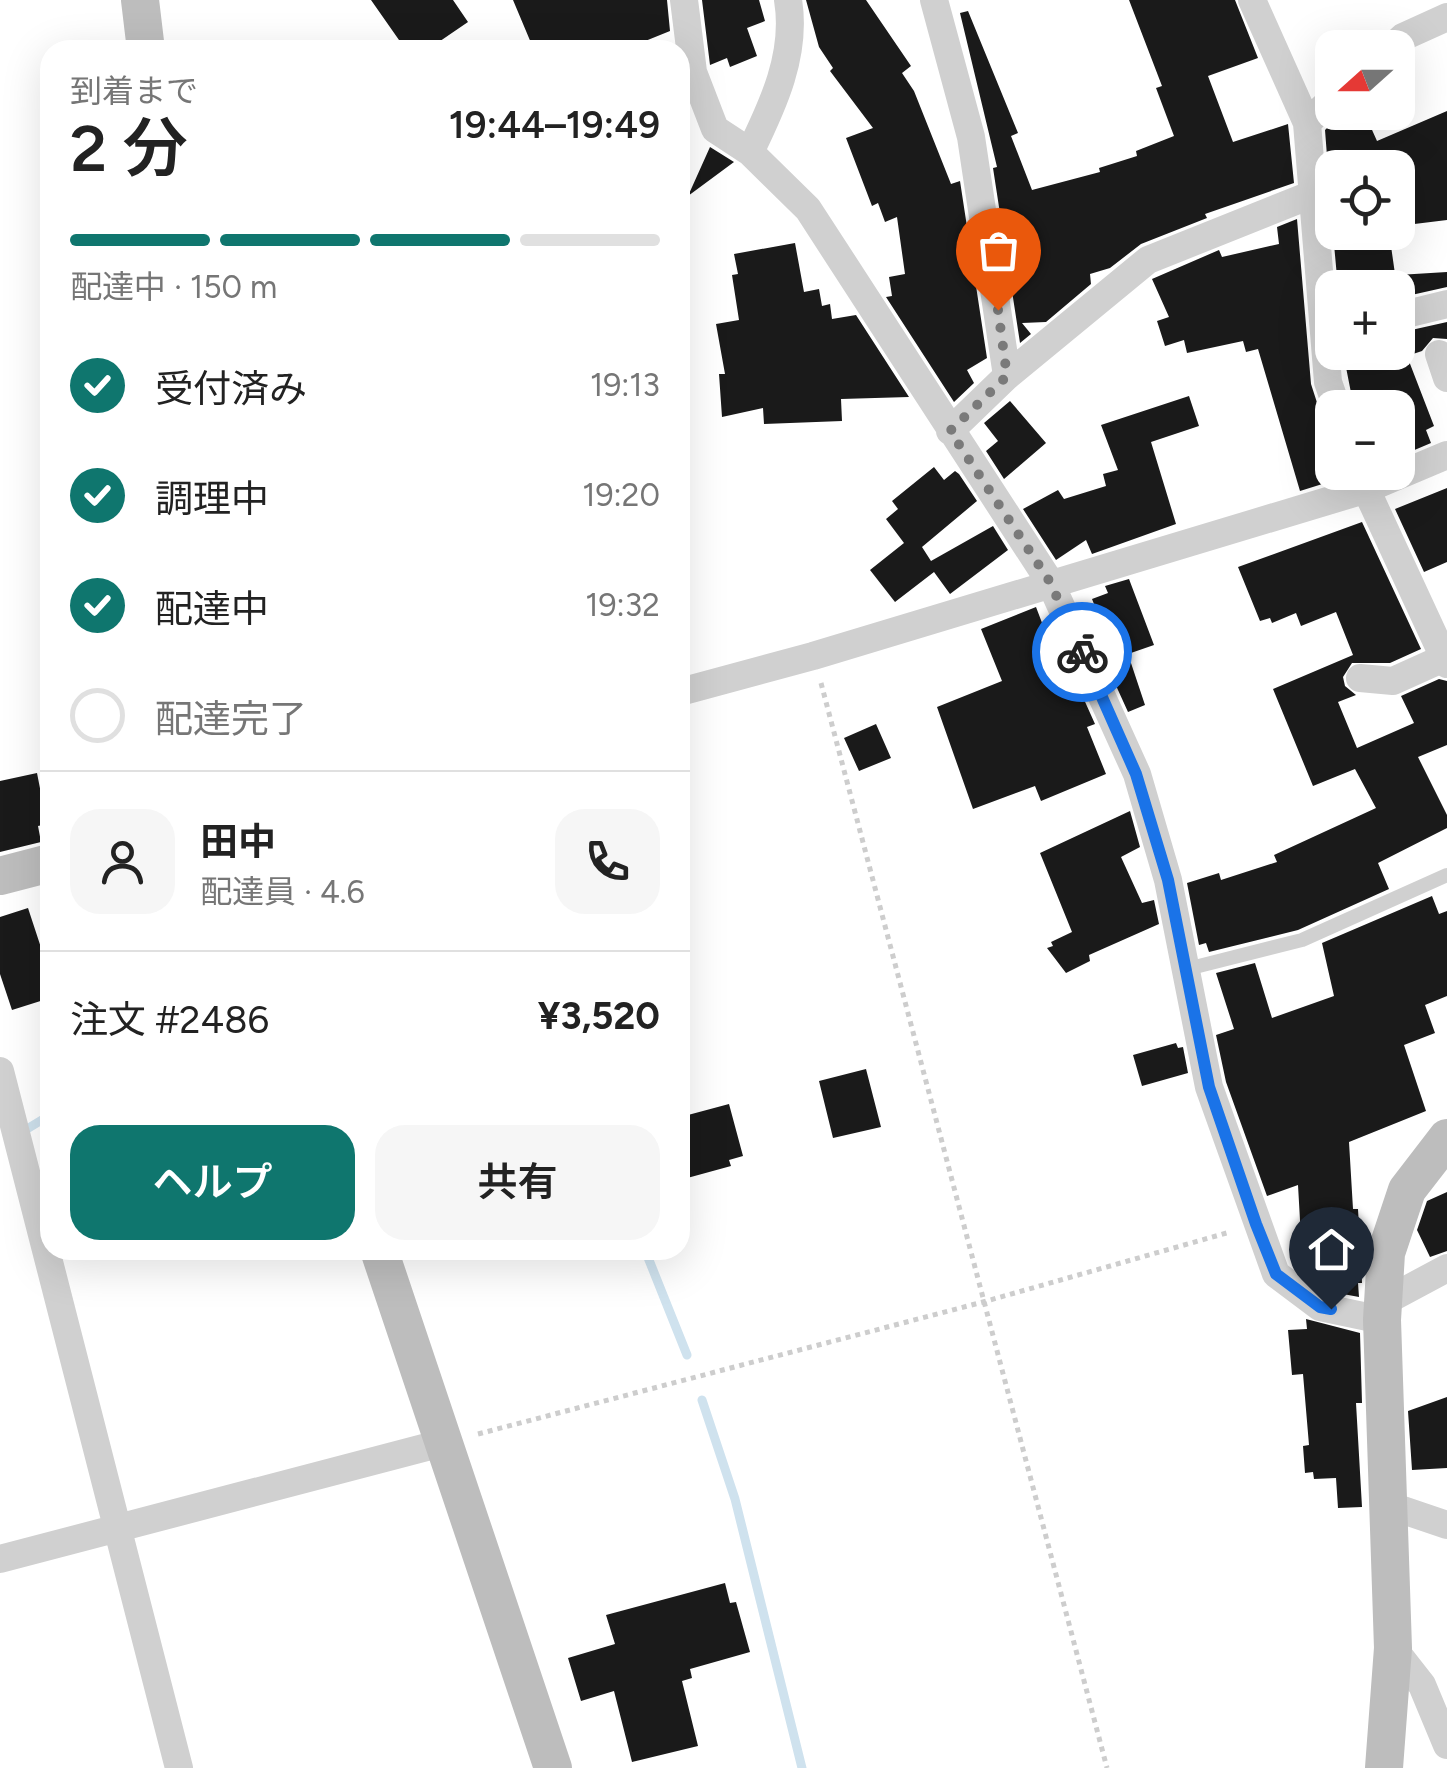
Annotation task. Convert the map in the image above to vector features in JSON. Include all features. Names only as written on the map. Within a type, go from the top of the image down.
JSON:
[{"type":"street","points":[[140,0],[145,40]]},
{"type":"street","points":[[684,0],[688,40]]},
{"type":"street","points":[[750,152],[777,97],[788,48],[788,0]]},
{"type":"street","points":[[934,0],[971,137],[1007,376]]},
{"type":"street","points":[[1252,0],[1307,123],[1322,270]]},
{"type":"street","points":[[1415,34],[1447,16]]},
{"type":"street","points":[[690,54],[701,101],[715,129],[750,152],[808,209],[1050,582],[1136,774],[1168,880],[1209,1087],[1276,1274],[1320,1307],[1382,1312],[1447,1268]]},
{"type":"street","points":[[1307,123],[1315,115]]},
{"type":"street","points":[[950,431],[1007,376],[1148,260],[1314,194]]},
{"type":"street","points":[[1415,312],[1447,304]]},
{"type":"street","points":[[1415,465],[1447,455]]},
{"type":"street","points":[[690,689],[813,656],[1333,490]]},
{"type":"street","points":[[1360,678],[1394,681],[1446,661],[1365,490]]},
{"type":"street","points":[[0,876],[40,866]]},
{"type":"street","points":[[0,1071],[40,1224]]},
{"type":"street","points":[[1384,1768],[1393,1648],[1382,1312],[1386,1254],[1407,1190],[1447,1138]]},
{"type":"street","points":[[49,1260],[179,1768]]},
{"type":"street","points":[[382,1260],[446,1442],[552,1768]]},
{"type":"street","points":[[0,1559],[446,1442]]},
{"type":"street","points":[[1388,1505],[1447,1524]]},
{"type":"street","points":[[1393,1648],[1422,1685],[1447,1746]]},
{"type":"lane","points":[[1187,969],[1302,940],[1447,876]]},
{"type":"path","points":[[813,656],[1107,1768]]},
{"type":"path","points":[[446,1442],[983,1302],[1256,1224]]},
{"type":"building","points":[[371,0],[453,0],[468,22],[442,40],[399,40]]},
{"type":"building","points":[[513,0],[667,0],[670,31],[648,40],[530,40]]},
{"type":"building","points":[[702,0],[759,0],[765,21],[747,28],[757,56],[730,67],[727,58],[710,65]]},
{"type":"building","points":[[806,0],[866,0],[911,66],[902,73],[914,91],[951,184],[960,181],[987,358],[967,370],[974,383],[954,402],[886,297],[892,296],[889,277],[905,274],[897,217],[885,222],[878,203],[872,206],[846,138],[873,128],[830,71],[833,68],[819,47]]},
{"type":"building","points":[[1129,0],[1235,0],[1258,58],[1208,76],[1233,142],[1288,124],[1294,183],[1205,214],[1207,218],[1141,244],[1110,268],[1090,274],[1091,284],[1046,322],[1022,323],[1031,334],[1020,343],[993,168],[997,167],[960,13],[968,11],[1018,133],[1011,136],[1032,190],[1100,172],[1099,168],[1137,156],[1136,151],[1174,136],[1156,88],[1162,86]]},
{"type":"building","points":[[1447,111],[1447,220],[1415,224],[1415,150],[1327,150],[1325,130],[1372,130],[1377,141],[1403,130],[1415,130],[1415,125]]},
{"type":"building","points":[[710,147],[734,162],[690,195]]},
{"type":"building","points":[[1297,219],[1315,396],[1315,486],[1300,491],[1258,349],[1246,352],[1243,341],[1187,353],[1184,340],[1165,346],[1157,321],[1169,317],[1152,279],[1219,250],[1222,257],[1279,244],[1277,227]]},
{"type":"building","points":[[795,243],[804,292],[819,289],[822,306],[830,304],[832,319],[856,315],[909,397],[841,399],[842,421],[764,424],[763,408],[722,417],[719,374],[725,374],[716,324],[739,320],[732,275],[738,274],[734,254]]},
{"type":"building","points":[[1335,250],[1392,250],[1394,270],[1336,270]]},
{"type":"building","points":[[1447,272],[1447,287],[1415,294],[1415,274]]},
{"type":"building","points":[[1447,322],[1447,339],[1433,338],[1415,353],[1415,329]]},
{"type":"building","points":[[1347,370],[1412,370],[1434,426],[1426,430],[1431,443],[1415,450],[1415,390],[1350,390]]},
{"type":"building","points":[[1189,396],[1199,426],[1151,442],[1176,524],[1092,554],[1086,540],[1056,560],[1023,509],[1058,490],[1064,499],[1106,486],[1103,474],[1118,470],[1101,425]]},
{"type":"building","points":[[1010,401],[1046,443],[1004,479],[986,451],[998,441],[984,423]]},
{"type":"building","points":[[934,467],[944,480],[955,471],[959,474],[977,501],[922,547],[931,561],[993,526],[1008,550],[950,594],[934,572],[895,602],[870,570],[904,543],[886,519],[898,509],[892,501]]},
{"type":"building","points":[[1447,488],[1447,562],[1424,572],[1395,509]]},
{"type":"building","points":[[1362,522],[1421,649],[1390,663],[1352,663],[1343,677],[1345,686],[1356,695],[1338,702],[1357,748],[1414,723],[1401,696],[1439,679],[1447,681],[1447,745],[1418,757],[1447,815],[1447,828],[1378,863],[1389,889],[1298,930],[1209,952],[1206,943],[1199,945],[1187,883],[1219,873],[1221,880],[1277,862],[1274,855],[1376,808],[1355,769],[1313,786],[1273,689],[1353,655],[1336,612],[1301,626],[1296,613],[1272,623],[1270,618],[1260,621],[1238,567]]},
{"type":"building","points":[[1129,579],[1154,645],[1128,654],[1145,705],[1128,712],[1083,613],[1096,609],[1092,599],[1108,593],[1105,586]]},
{"type":"building","points":[[1036,607],[1044,628],[1051,626],[1095,724],[1087,727],[1106,774],[1041,801],[1035,786],[973,809],[937,707],[1002,681],[981,629]]},
{"type":"building","points":[[876,724],[891,758],[859,771],[844,738]]},
{"type":"building","points":[[37,773],[40,842],[0,852],[0,781]]},
{"type":"building","points":[[1130,811],[1140,847],[1121,857],[1142,903],[1154,900],[1159,924],[1089,955],[1090,961],[1066,973],[1047,948],[1072,932],[1040,853]]},
{"type":"building","points":[[1432,896],[1439,914],[1447,911],[1447,996],[1425,1005],[1435,1033],[1404,1045],[1426,1111],[1349,1142],[1362,1283],[1358,1283],[1359,1297],[1327,1291],[1303,1273],[1298,1185],[1267,1196],[1226,1082],[1216,1035],[1234,1029],[1216,973],[1255,963],[1272,1018],[1334,996],[1322,943]]},
{"type":"building","points":[[28,908],[40,945],[40,1001],[12,1010],[0,974],[0,917]]},
{"type":"building","points":[[1176,1043],[1178,1048],[1183,1047],[1188,1073],[1142,1086],[1133,1055]]},
{"type":"building","points":[[866,1069],[881,1127],[833,1138],[819,1081]]},
{"type":"building","points":[[729,1104],[743,1156],[729,1160],[731,1166],[690,1177],[690,1114]]},
{"type":"building","points":[[1447,1192],[1447,1251],[1430,1257],[1417,1230],[1427,1201]]},
{"type":"building","points":[[1306,1319],[1360,1333],[1362,1403],[1356,1403],[1362,1507],[1338,1508],[1336,1478],[1314,1479],[1313,1472],[1305,1473],[1303,1446],[1309,1445],[1303,1374],[1292,1375],[1288,1330],[1307,1329]]},
{"type":"building","points":[[1447,1397],[1447,1468],[1412,1470],[1408,1411]]},
{"type":"building","points":[[725,1583],[730,1603],[736,1602],[750,1652],[690,1669],[692,1678],[682,1681],[698,1746],[632,1762],[614,1691],[581,1701],[568,1658],[615,1644],[606,1615]]},
{"type":"waterway","points":[[22,1132],[40,1121]]},
{"type":"waterway","points":[[649,1260],[687,1355]]},
{"type":"waterway","points":[[702,1400],[735,1499],[802,1768]]},
{"type":"way so far","points":[[998,310],[1007,376],[950,431],[1050,582],[1082,652]]},
{"type":"route","points":[[1082,652],[1136,774],[1168,880],[1209,1087],[1256,1224],[1276,1274],[1320,1307],[1331,1309]]}]
